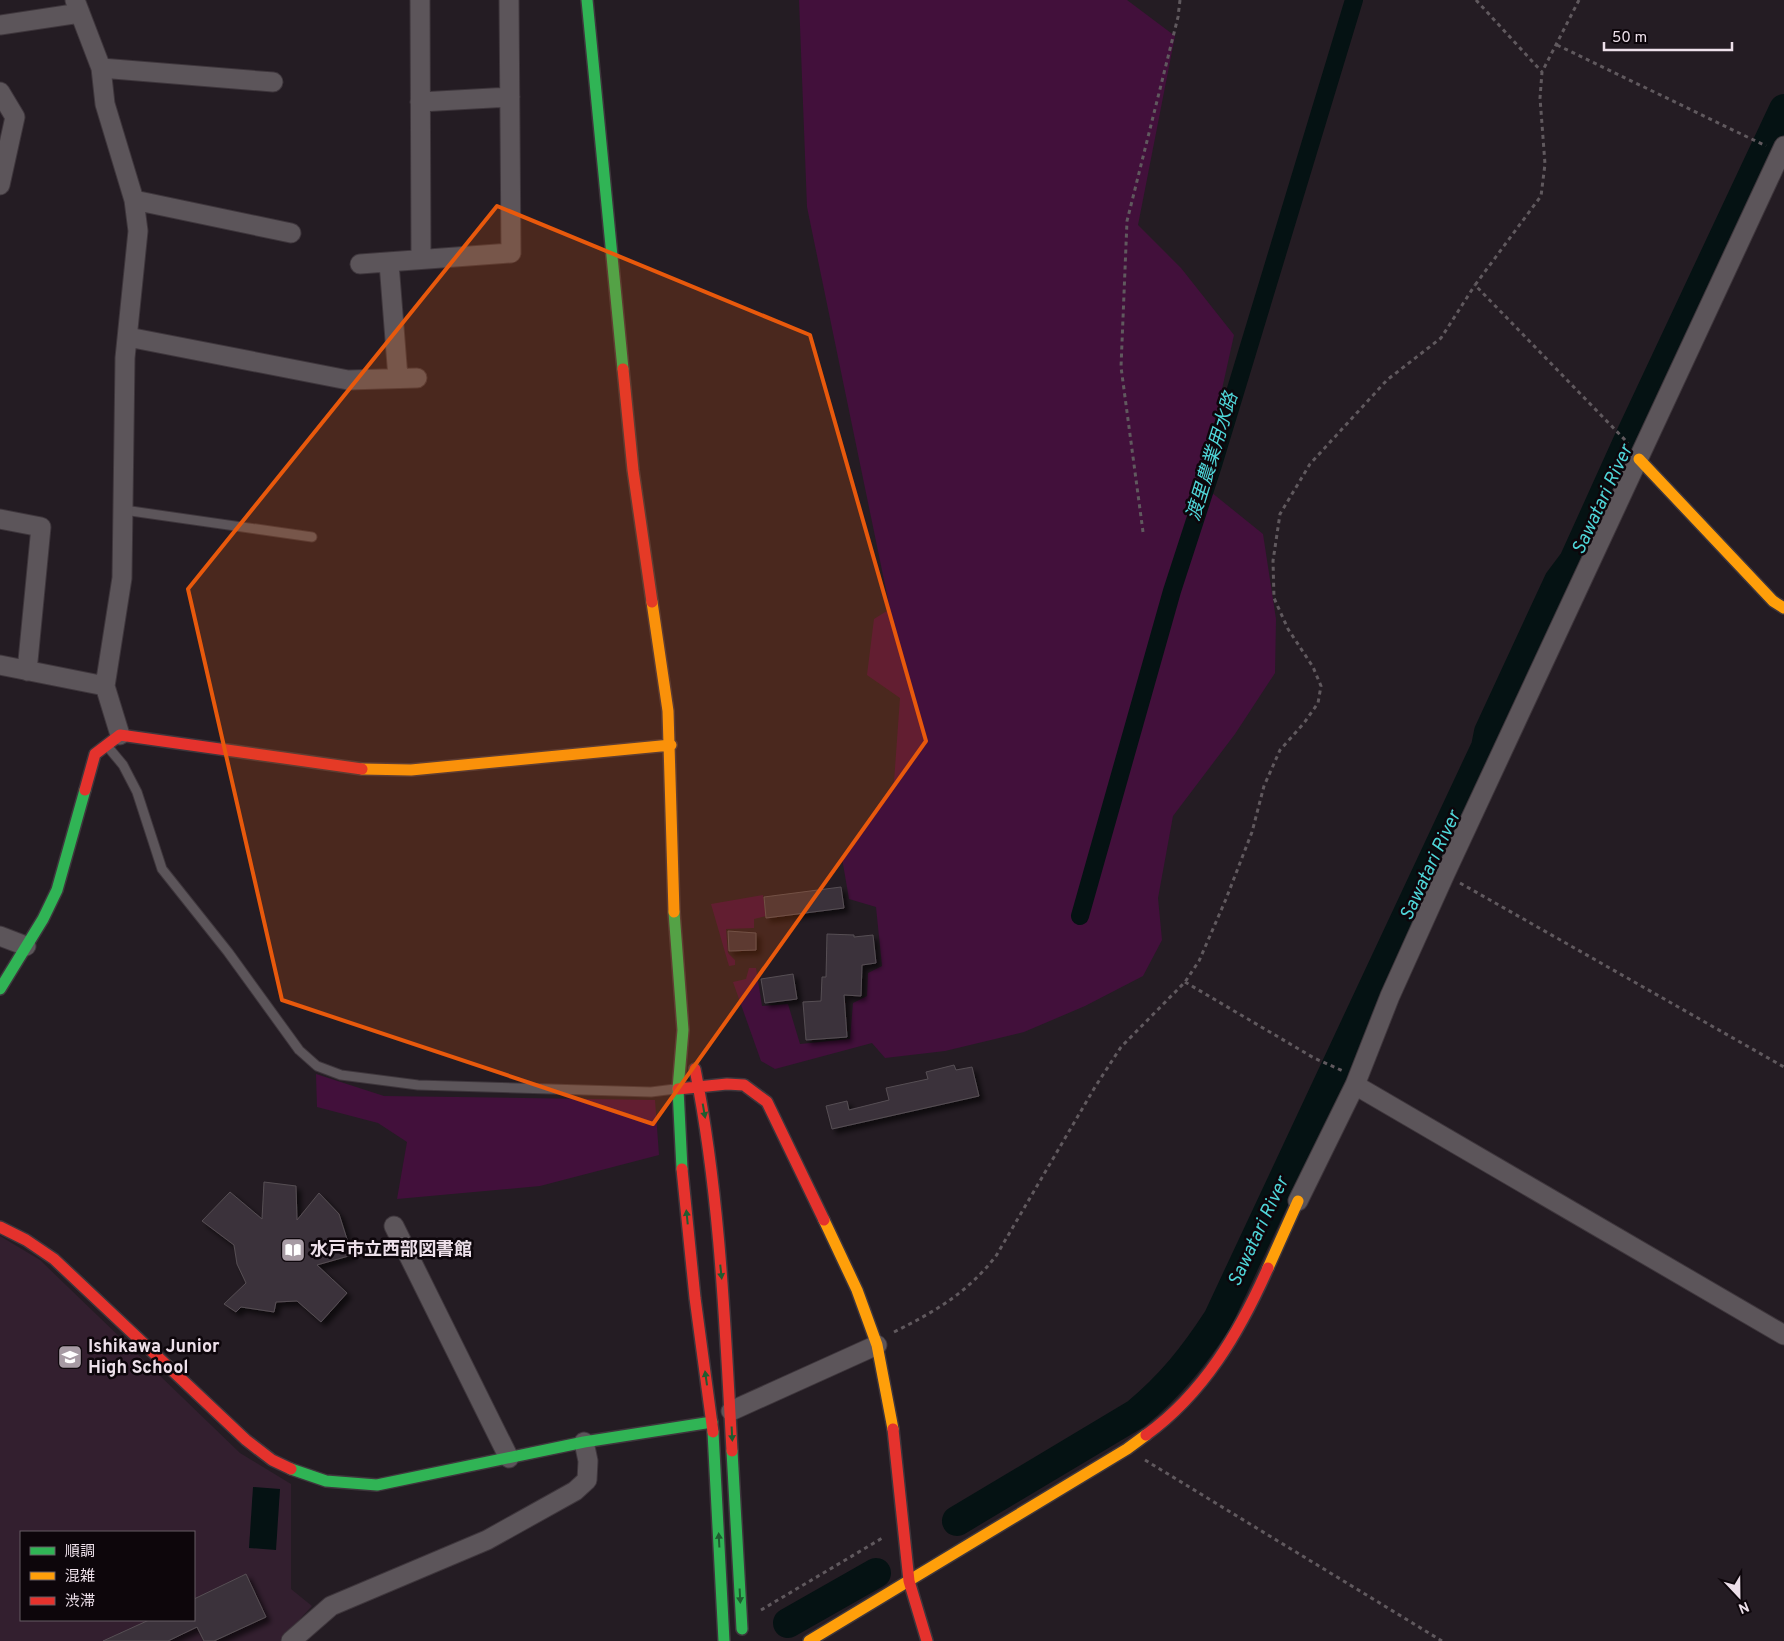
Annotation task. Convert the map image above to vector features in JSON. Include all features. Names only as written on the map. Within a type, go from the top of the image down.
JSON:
[{"type":"street","points":[[420,0],[421,260]]},
{"type":"street","points":[[360,264],[511,253],[509,0]]},
{"type":"street","points":[[587,0],[633,470],[668,711],[671,745],[674,907],[683,1030],[678,1088],[680,1154],[695,1298],[712,1422],[724,1641]]},
{"type":"street","points":[[0,26],[77,7],[101,68],[105,104],[134,200],[138,231],[125,358],[122,578],[105,686],[113,740]]},
{"type":"street","points":[[101,68],[273,82]]},
{"type":"street","points":[[0,92],[14,117],[0,185]]},
{"type":"street","points":[[420,102],[510,97]]},
{"type":"street","points":[[809,1641],[1127,1449],[1172,1415],[1219,1362],[1239,1328],[1298,1200],[1355,1085],[1390,996],[1445,874],[1784,146]]},
{"type":"street","points":[[134,200],[291,233]]},
{"type":"street","points":[[389,263],[398,378]]},
{"type":"street","points":[[128,337],[348,380],[417,378]]},
{"type":"street","points":[[1639,459],[1773,601],[1784,608]]},
{"type":"street","points":[[0,519],[42,527],[27,671]]},
{"type":"street","points":[[0,665],[105,686]]},
{"type":"street","points":[[0,989],[43,919],[57,890],[88,773],[95,754],[113,740],[359,769],[412,770],[671,745]]},
{"type":"street","points":[[0,936],[26,946]]},
{"type":"street","points":[[683,1030],[700,1086],[707,1129],[724,1293],[742,1641]]},
{"type":"street","points":[[678,1088],[727,1084],[744,1085],[767,1102],[857,1290],[876,1342],[896,1444],[909,1581],[927,1641]]},
{"type":"street","points":[[1355,1085],[1784,1335]]},
{"type":"street","points":[[394,1226],[509,1458]]},
{"type":"street","points":[[0,1227],[26,1240],[54,1260],[246,1440],[272,1460],[301,1473],[326,1481],[377,1485],[584,1442],[712,1422]]},
{"type":"street","points":[[731,1411],[876,1342]]},
{"type":"street","points":[[291,1641],[331,1606],[487,1540],[575,1491],[586,1480],[588,1461],[584,1442]]},
{"type":"lane","points":[[124,510],[312,537]]},
{"type":"lane","points":[[113,740],[137,792],[162,869],[228,952],[299,1050],[317,1066],[341,1075],[418,1085],[651,1092],[678,1088]]},
{"type":"path","points":[[1143,532],[1121,367],[1127,222],[1178,17],[1180,0]]},
{"type":"path","points":[[1476,0],[1542,72]]},
{"type":"path","points":[[876,1342],[948,1303],[978,1280],[996,1256],[1095,1086],[1121,1047],[1185,982],[1199,961],[1252,832],[1264,786],[1280,750],[1304,723],[1318,703],[1321,686],[1313,667],[1288,629],[1274,598],[1273,561],[1280,514],[1310,464],[1387,380],[1441,338],[1474,285],[1541,196],[1545,164],[1540,98],[1542,72],[1579,0]]},
{"type":"path","points":[[1557,45],[1764,145]]},
{"type":"path","points":[[1474,285],[1624,439]]},
{"type":"path","points":[[1445,874],[1784,1067]]},
{"type":"path","points":[[1185,982],[1314,1058],[1340,1070]]},
{"type":"path","points":[[1127,1449],[1442,1641]]},
{"type":"path","points":[[760,1610],[889,1535]]},
{"type":"highlighted area","points":[[497,206],[810,335],[926,741],[653,1124],[282,1000],[188,589]]},
{"type":"shaded area","points":[[799,0],[1127,0],[1175,36],[1138,225],[1181,268],[1234,335],[1201,484],[1263,534],[1276,619],[1275,673],[1235,734],[1173,816],[1158,898],[1162,940],[1143,976],[1085,1006],[1024,1032],[945,1051],[885,1058],[872,1043],[775,1069],[761,1061],[733,982],[746,979],[749,968],[756,968],[762,1006],[788,1004],[800,1044],[850,1039],[853,1003],[867,996],[868,973],[882,966],[876,907],[849,899],[842,858],[894,782],[900,698],[867,675],[874,619],[890,609],[807,207]]},
{"type":"shaded area","points":[[763,895],[766,916],[754,919],[754,928],[726,929],[728,953],[735,960],[735,965],[729,966],[711,904]]},
{"type":"shaded area","points":[[316,1074],[384,1096],[655,1100],[659,1155],[540,1186],[397,1199],[407,1142],[378,1123],[317,1107]]},
{"type":"shaded area","name":"Ishikawa Junior High School","points":[[0,1236],[40,1260],[240,1453],[291,1484],[291,1589],[312,1606],[280,1641],[0,1641]]},
{"type":"shaded area","points":[[253,1487],[280,1489],[276,1550],[249,1548]]},
{"type":"building","points":[[841,887],[844,908],[766,918],[764,897]]},
{"type":"building","points":[[728,931],[756,933],[756,950],[729,951]]},
{"type":"building","points":[[827,934],[854,935],[854,937],[873,935],[876,963],[862,965],[861,996],[844,995],[847,1037],[806,1040],[803,1002],[821,1001],[822,977],[826,977]]},
{"type":"building","points":[[793,974],[797,999],[765,1003],[761,979]]},
{"type":"building","points":[[954,1065],[956,1070],[972,1067],[979,1096],[832,1129],[826,1106],[847,1101],[849,1110],[889,1100],[886,1088],[928,1079],[926,1072]]},
{"type":"building","name":"水戸市立西部図書館","points":[[264,1182],[296,1186],[297,1220],[319,1193],[339,1214],[352,1255],[317,1265],[347,1293],[321,1322],[297,1301],[276,1302],[274,1312],[241,1307],[236,1312],[224,1304],[246,1283],[237,1264],[234,1245],[202,1221],[230,1192],[262,1219]]},
{"type":"building","points":[[246,1574],[266,1617],[214,1641],[204,1641],[197,1627],[168,1641],[103,1641],[147,1621],[195,1621],[195,1599]]},
{"type":"waterway","name":"渡里農業用水路","points":[[1080,916],[1172,591],[1213,465],[1354,0]]},
{"type":"waterway","name":"Sawatari River","points":[[957,1521],[1136,1414],[1181,1370],[1218,1319],[1486,747],[1489,732],[1559,581],[1574,561],[1784,109]]},
{"type":"waterway","name":"Sawatari River","points":[[788,1623],[876,1573]]},
{"type":"traffic: fast","points":[[587,0],[623,369]]},
{"type":"traffic: fast","points":[[0,989],[43,919],[57,890],[85,790]]},
{"type":"traffic: fast","points":[[674,912],[683,1030],[678,1089],[682,1169]]},
{"type":"traffic: fast","points":[[291,1469],[326,1481],[377,1485],[584,1442],[712,1422]]},
{"type":"traffic: fast","points":[[713,1432],[724,1641]]},
{"type":"traffic: fast","points":[[732,1451],[742,1629]]},
{"type":"traffic: slow","points":[[1639,459],[1773,601],[1784,608]]},
{"type":"traffic: slow","points":[[652,602],[668,711],[674,912]]},
{"type":"traffic: slow","points":[[362,769],[411,770],[671,745]]},
{"type":"traffic: slow","points":[[1268,1268],[1298,1201]]},
{"type":"traffic: slow","points":[[824,1220],[857,1290],[877,1345],[893,1429]]},
{"type":"traffic: slow","points":[[809,1641],[1127,1449],[1146,1435]]},
{"type":"traffic: jam","points":[[623,369],[633,470],[652,602]]},
{"type":"traffic: jam","points":[[85,790],[95,754],[120,735],[362,769]]},
{"type":"traffic: jam","points":[[695,1069],[716,1212],[724,1308],[732,1451]]},
{"type":"traffic: jam","points":[[678,1089],[727,1084],[744,1085],[767,1102],[824,1220]]},
{"type":"traffic: jam","points":[[682,1169],[695,1298],[713,1432]]},
{"type":"traffic: jam","points":[[0,1227],[26,1240],[54,1259],[246,1440],[272,1460],[291,1469]]},
{"type":"traffic: jam","points":[[1146,1435],[1185,1400],[1218,1360],[1245,1316],[1268,1268]]},
{"type":"traffic: jam","points":[[893,1429],[909,1581],[927,1641]]},
{"type":"place","name":"水戸市立西部図書館","points":[[293,1250]]},
{"type":"place","name":"Ishikawa Junior High School","points":[[70,1357]]}]
